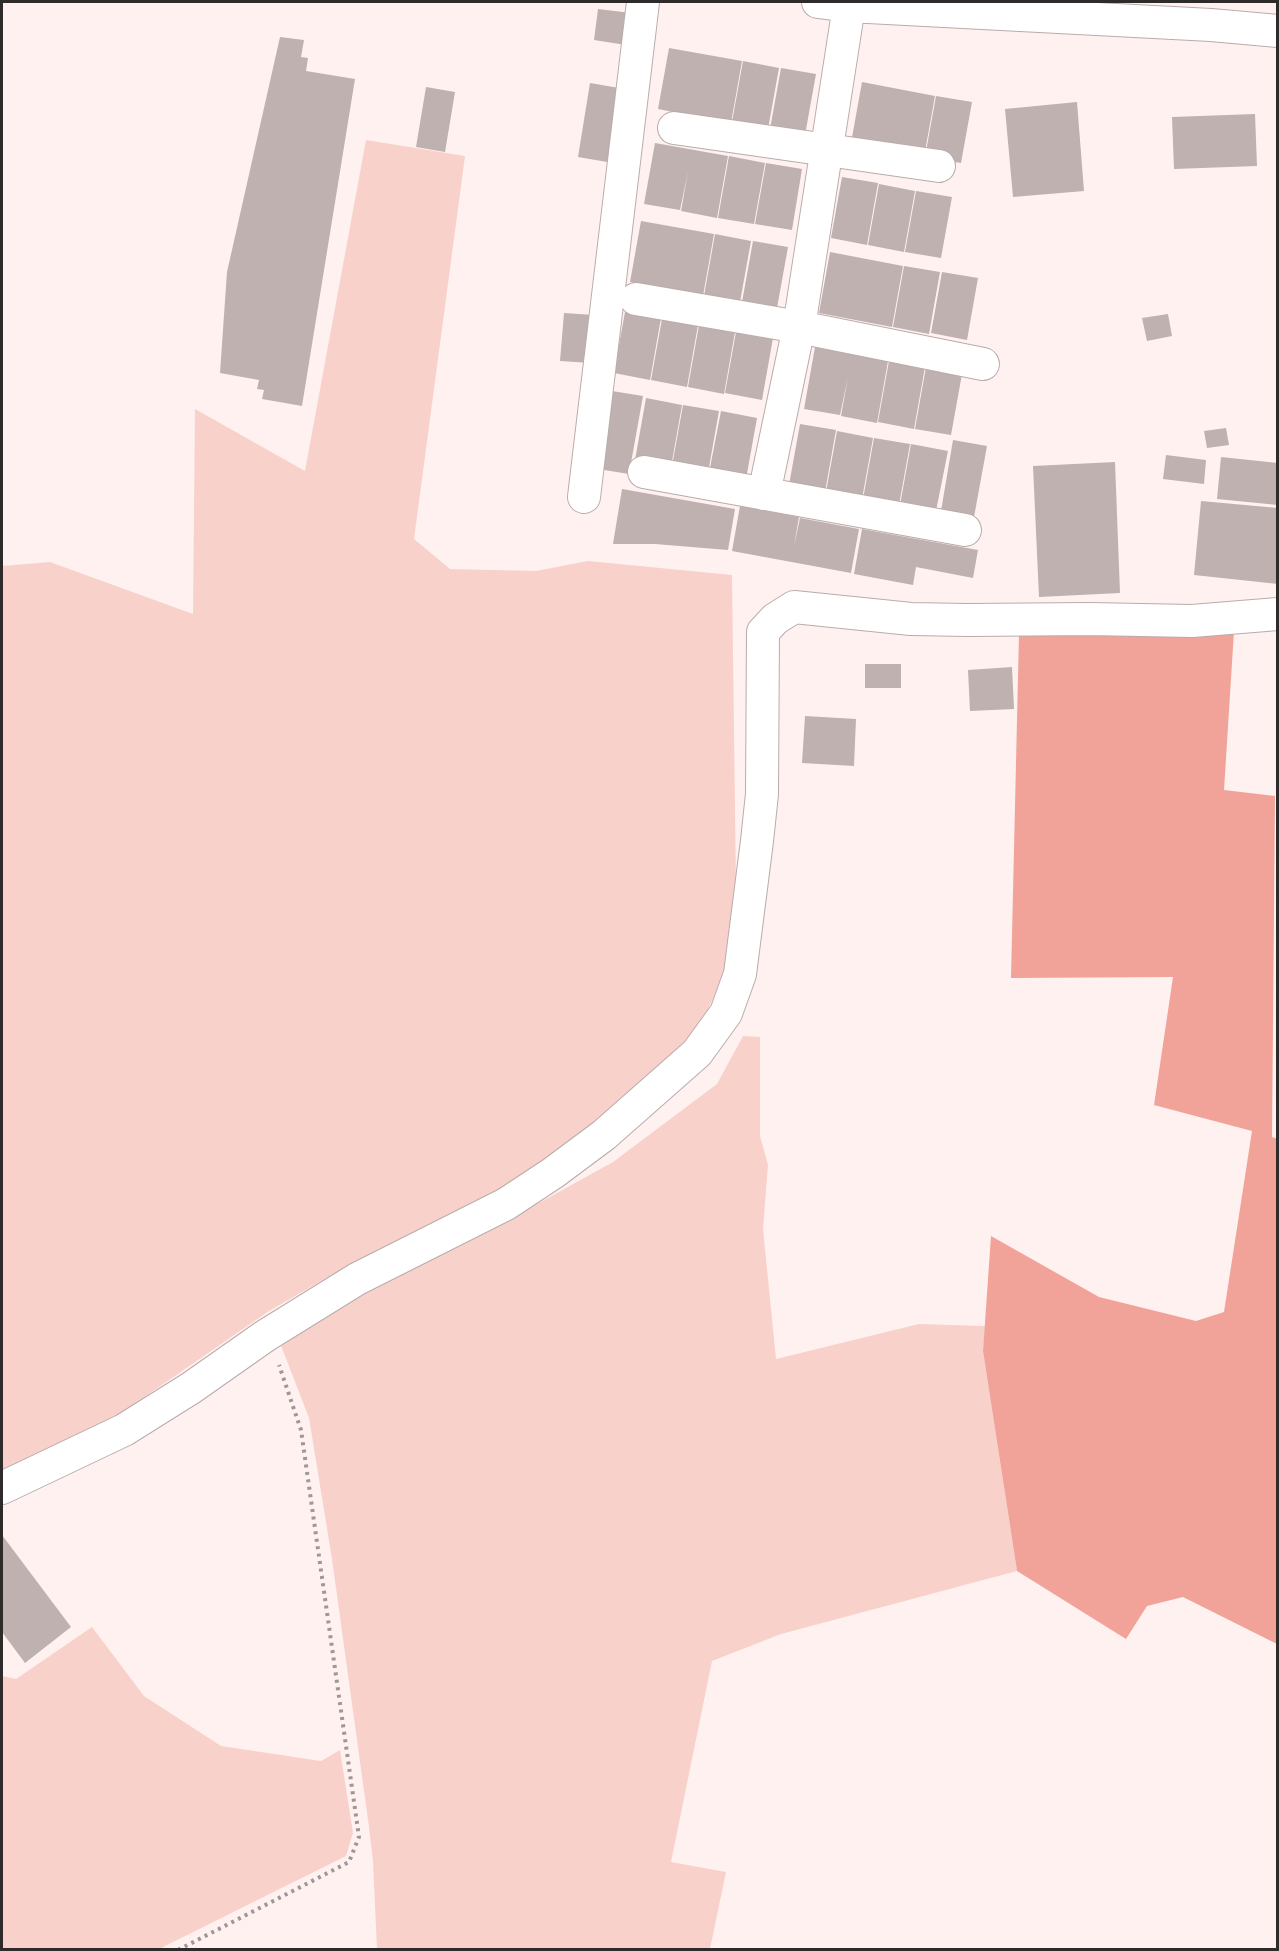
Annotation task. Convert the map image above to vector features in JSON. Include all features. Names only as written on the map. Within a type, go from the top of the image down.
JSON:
[{"type":"street","points":[[584,497],[643,2]]},
{"type":"street","points":[[818,2],[849,6],[1211,13],[1278,31]]},
{"type":"street","points":[[764,494],[799,327],[849,6]]},
{"type":"street","points":[[674,128],[939,166]]},
{"type":"street","points":[[636,299],[799,327],[983,364]]},
{"type":"street","points":[[644,472],[965,530]]},
{"type":"street","points":[[2,1488],[124,1430],[357,1279],[506,1204],[604,1135],[697,1053],[726,1013],[740,974],[762,794],[763,632],[775,619],[794,607],[911,619],[967,621],[1090,619],[1192,621],[1278,614]]},
{"type":"path","points":[[178,1950],[349,1862],[359,1837],[301,1430],[276,1356],[266,1336]]},
{"type":"shaded area","points":[[366,140],[465,156],[414,539],[450,569],[536,571],[588,561],[732,575],[736,886],[731,943],[724,972],[700,1024],[657,1080],[493,1201],[361,1258],[269,1311],[114,1418],[2,1473],[2,566],[50,562],[193,614],[195,409],[305,471]]},
{"type":"shaded area","points":[[1234,631],[1224,790],[1275,796],[1272,1137],[1278,1139],[1277,1644],[1183,1597],[1147,1606],[1126,1639],[1017,1571],[983,1351],[991,1236],[1099,1297],[1196,1321],[1224,1312],[1252,1131],[1154,1105],[1173,977],[1011,978],[1019,634]]},
{"type":"shaded area","points":[[743,1036],[760,1037],[760,1136],[768,1165],[763,1229],[776,1359],[919,1324],[985,1326],[983,1351],[1017,1571],[781,1634],[712,1661],[671,1862],[726,1872],[710,1949],[377,1949],[373,1861],[332,1559],[309,1418],[280,1343],[325,1308],[510,1219],[613,1162],[717,1084]]},
{"type":"shaded area","points":[[92,1627],[144,1696],[221,1746],[321,1761],[340,1750],[353,1833],[346,1856],[162,1949],[2,1949],[2,1676],[16,1679]]},
{"type":"building","points":[[598,9],[631,13],[626,45],[594,40]]},
{"type":"building","points":[[280,37],[304,40],[301,57],[308,58],[306,71],[355,79],[302,406],[262,399],[264,390],[257,389],[259,380],[220,373],[227,272]]},
{"type":"building","points":[[669,48],[742,61],[731,123],[658,109]]},
{"type":"building","points":[[743,61],[779,68],[768,129],[732,122]]},
{"type":"building","points":[[781,68],[816,74],[805,135],[770,129]]},
{"type":"building","points":[[862,82],[935,96],[924,157],[851,143]]},
{"type":"building","points":[[590,83],[625,89],[613,163],[578,157]]},
{"type":"building","points":[[426,87],[455,92],[445,152],[416,147]]},
{"type":"building","points":[[936,96],[972,102],[961,163],[925,157]]},
{"type":"building","points":[[1077,102],[1084,191],[1013,197],[1005,109]]},
{"type":"building","points":[[1255,114],[1257,166],[1174,169],[1172,117]]},
{"type":"building","points":[[655,143],[728,156],[717,218],[681,211],[688,172],[680,210],[644,204]]},
{"type":"building","points":[[729,156],[765,163],[754,224],[718,218]]},
{"type":"building","points":[[766,163],[802,169],[792,230],[755,224]]},
{"type":"building","points":[[842,177],[878,183],[867,245],[831,238]]},
{"type":"building","points":[[879,184],[915,191],[904,252],[868,245]]},
{"type":"building","points":[[916,191],[952,197],[941,258],[905,252]]},
{"type":"building","points":[[641,221],[714,234],[703,296],[630,282]]},
{"type":"building","points":[[715,234],[751,241],[740,302],[704,296]]},
{"type":"building","points":[[753,241],[788,247],[777,308],[742,302]]},
{"type":"building","points":[[830,252],[903,266],[892,327],[819,313]]},
{"type":"building","points":[[904,266],[940,272],[929,334],[893,327]]},
{"type":"building","points":[[942,272],[978,278],[967,340],[931,333]]},
{"type":"building","points":[[625,312],[661,318],[650,380],[614,373]]},
{"type":"building","points":[[564,313],[594,315],[591,363],[560,361]]},
{"type":"building","points":[[1168,314],[1172,336],[1147,341],[1142,318]]},
{"type":"building","points":[[662,319],[698,325],[687,387],[651,380]]},
{"type":"building","points":[[699,325],[735,332],[724,394],[688,387]]},
{"type":"building","points":[[736,332],[773,338],[762,400],[725,393]]},
{"type":"building","points":[[815,347],[888,361],[877,423],[841,416],[848,377],[840,415],[804,409]]},
{"type":"building","points":[[889,361],[925,367],[914,429],[878,422]]},
{"type":"building","points":[[926,367],[962,374],[951,435],[915,429]]},
{"type":"building","points":[[612,391],[643,396],[629,474],[598,469]]},
{"type":"building","points":[[646,398],[682,405],[671,467],[635,460]]},
{"type":"building","points":[[683,405],[719,411],[708,473],[672,466]]},
{"type":"building","points":[[721,411],[757,418],[746,479],[709,473]]},
{"type":"building","points":[[800,424],[836,430],[825,492],[789,485]]},
{"type":"building","points":[[1226,428],[1229,445],[1207,448],[1204,431]]},
{"type":"building","points":[[837,431],[873,438],[862,499],[826,492]]},
{"type":"building","points":[[874,438],[910,444],[899,505],[863,499]]},
{"type":"building","points":[[953,440],[987,446],[974,517],[941,511]]},
{"type":"building","points":[[911,444],[948,451],[936,511],[900,505]]},
{"type":"building","points":[[1166,455],[1206,460],[1204,484],[1163,479]]},
{"type":"building","points":[[1221,457],[1278,463],[1278,505],[1217,499]]},
{"type":"building","points":[[1115,462],[1120,593],[1039,597],[1033,466]]},
{"type":"building","points":[[622,489],[735,509],[728,550],[655,544],[613,544]]},
{"type":"building","points":[[1201,501],[1278,508],[1278,584],[1194,575]]},
{"type":"building","points":[[740,506],[799,517],[794,546],[800,518],[859,529],[851,573],[732,551]]},
{"type":"building","points":[[862,529],[978,550],[973,578],[916,567],[913,585],[854,574]]},
{"type":"building","points":[[865,664],[901,664],[901,688],[865,688]]},
{"type":"building","points":[[1012,667],[1014,709],[970,711],[968,670]]},
{"type":"building","points":[[805,716],[856,719],[854,766],[802,763]]},
{"type":"building","points":[[2,1535],[71,1627],[25,1663],[2,1632]]}]
